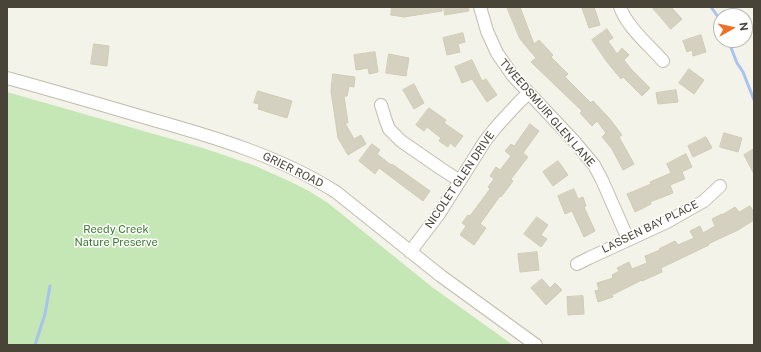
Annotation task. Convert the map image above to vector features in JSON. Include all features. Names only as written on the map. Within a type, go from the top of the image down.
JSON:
[{"type":"street","name":"TWEEDSMUIR GLEN LANE","points":[[480,7],[487,31],[497,53],[513,76],[574,141],[594,165],[628,239]]},
{"type":"street","points":[[620,7],[628,22],[663,61]]},
{"type":"street","name":"GRIER ROAD","points":[[7,78],[192,131],[236,145],[296,169],[336,192],[441,276],[536,345]]},
{"type":"street","name":"NICOLET GLEN DRIVE","points":[[410,252],[439,214],[485,141],[497,126],[529,93]]},
{"type":"street","points":[[381,105],[389,129],[401,141],[460,181]]},
{"type":"street","name":"LASSEN BAY PLACE","points":[[577,264],[667,222],[704,201],[720,186]]},
{"type":"green space","name":"Reedy Creek Nature Preserve","points":[[7,92],[203,148],[253,165],[309,191],[328,203],[432,287],[513,345],[7,345]]},
{"type":"building","points":[[392,7],[442,7],[442,11],[404,17],[391,15]]},
{"type":"building","points":[[444,7],[468,7],[469,11],[445,15]]},
{"type":"building","points":[[507,7],[520,7],[534,44],[539,40],[553,55],[551,57],[568,74],[565,77],[591,103],[593,101],[609,118],[622,135],[619,137],[634,164],[623,170],[612,149],[602,137],[606,133],[597,121],[592,126],[580,113],[582,111],[531,62],[536,58],[520,39]]},
{"type":"building","points":[[594,7],[600,25],[589,28],[582,8]]},
{"type":"building","points":[[652,7],[671,7],[682,19],[671,29]]},
{"type":"building","points":[[607,29],[613,38],[608,41],[617,54],[622,48],[629,55],[624,60],[650,88],[642,96],[623,77],[621,79],[592,40]]},
{"type":"building","points":[[463,33],[465,42],[458,44],[460,52],[447,55],[443,38]]},
{"type":"building","points":[[701,35],[706,52],[693,56],[692,50],[687,52],[683,41]]},
{"type":"building","points":[[94,44],[109,46],[107,66],[91,64]]},
{"type":"building","points":[[375,52],[378,72],[369,74],[368,68],[356,70],[354,55]]},
{"type":"building","points":[[389,54],[409,58],[406,76],[386,73]]},
{"type":"building","points":[[472,60],[482,81],[486,79],[497,95],[487,102],[472,79],[462,83],[455,67]]},
{"type":"building","points":[[689,69],[704,80],[694,94],[679,83]]},
{"type":"building","points":[[333,74],[355,77],[354,87],[349,86],[347,96],[344,96],[348,123],[345,123],[354,139],[361,135],[366,144],[348,155],[338,138],[331,91]]},
{"type":"building","points":[[414,84],[424,103],[414,109],[403,90]]},
{"type":"building","points":[[676,90],[678,102],[658,104],[656,93]]},
{"type":"building","points":[[258,91],[292,101],[287,118],[258,109],[259,104],[254,103]]},
{"type":"building","points":[[429,108],[446,120],[444,123],[463,136],[455,147],[450,143],[448,147],[439,141],[441,138],[427,127],[424,131],[416,125]]},
{"type":"building","points":[[530,124],[539,131],[523,153],[528,157],[511,179],[513,181],[480,224],[486,228],[474,245],[460,235],[466,226],[462,223],[468,215],[470,216],[490,189],[488,187],[494,179],[490,176],[496,167],[500,170],[511,156],[505,151],[511,144],[514,146]]},
{"type":"building","points":[[724,133],[742,138],[738,152],[720,147]]},
{"type":"building","points":[[706,137],[712,148],[693,157],[688,146]]},
{"type":"building","points":[[372,144],[380,150],[377,154],[430,191],[423,201],[379,168],[375,174],[359,161]]},
{"type":"building","points":[[754,149],[754,174],[744,155]]},
{"type":"building","points":[[686,154],[692,167],[682,172],[685,179],[670,185],[673,193],[650,202],[651,204],[635,212],[627,194],[651,184],[650,182],[671,173],[667,164]]},
{"type":"building","points":[[558,161],[568,175],[553,186],[543,172]]},
{"type":"building","points":[[574,189],[578,199],[583,197],[586,206],[584,207],[595,231],[584,237],[572,211],[565,214],[558,196]]},
{"type":"building","points":[[750,206],[754,212],[754,220],[738,230],[708,244],[709,245],[661,268],[662,272],[612,295],[613,297],[598,302],[595,291],[599,290],[597,283],[613,278],[612,275],[619,271],[617,268],[629,262],[632,269],[647,263],[645,256],[660,250],[659,249],[675,241],[678,245],[694,238],[690,231],[700,226],[703,233],[715,226],[712,219],[735,207],[739,212]]},
{"type":"building","points":[[537,217],[548,225],[541,235],[547,239],[541,247],[524,234]]},
{"type":"building","points":[[537,252],[539,270],[520,272],[518,254]]},
{"type":"building","points":[[542,279],[550,288],[555,283],[562,290],[546,305],[531,288]]},
{"type":"building","points":[[583,296],[584,314],[568,315],[567,297]]},
{"type":"waterway","points":[[731,48],[737,63],[743,72],[754,100]]},
{"type":"waterway","points":[[35,345],[45,314],[50,286]]}]
